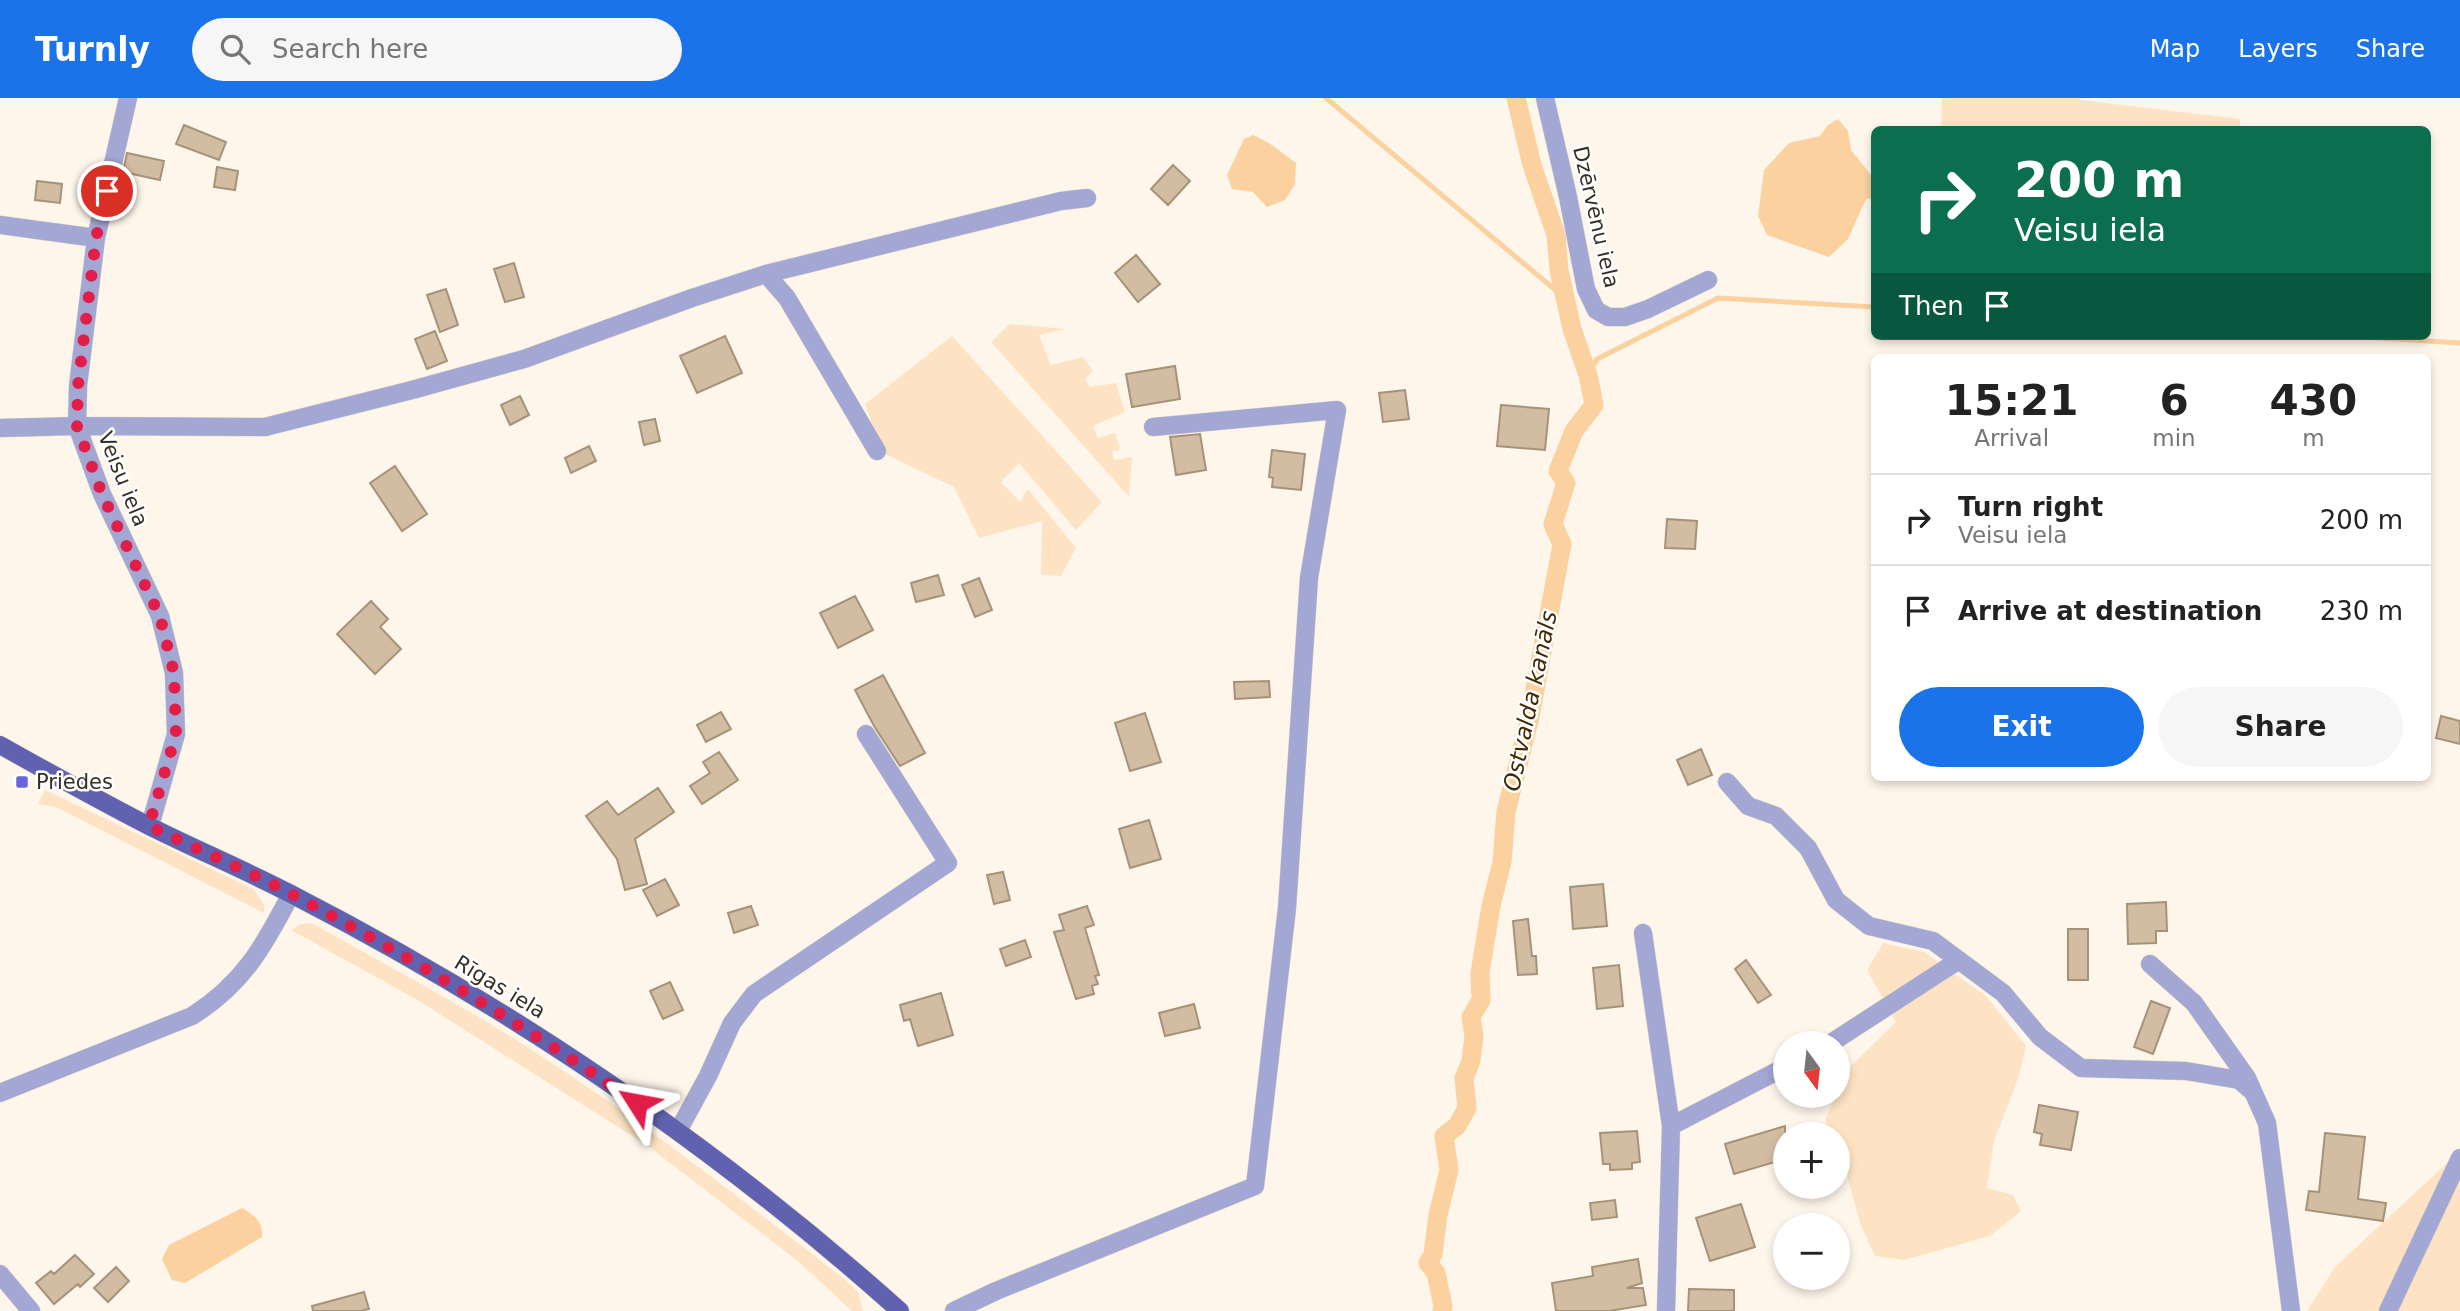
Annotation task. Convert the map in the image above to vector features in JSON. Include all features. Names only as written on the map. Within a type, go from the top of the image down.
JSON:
[{"type":"main road","name":"Rīgas iela","points":[[0,745],[149,826],[291,894],[453,984],[556,1048],[678,1131],[735,1174],[892,1309]]},
{"type":"street","name":"Veisu iela","points":[[128,98],[96,238],[78,386],[77,426],[102,494],[160,617],[174,673],[176,734],[149,826]]},
{"type":"street","name":"Dzērvēnu iela","points":[[1545,98],[1586,289],[1596,310],[1608,317],[1625,317],[1648,309],[1708,279]]},
{"type":"street","points":[[0,428],[265,427],[524,359],[766,274],[1061,201],[1087,198]]},
{"type":"street","points":[[0,225],[96,238]]},
{"type":"street","points":[[766,274],[787,298],[877,451]]},
{"type":"street","points":[[954,1311],[996,1291],[1255,1186],[1287,908],[1309,578],[1337,410],[1153,427]]},
{"type":"street","points":[[678,1131],[708,1076],[732,1023],[754,994],[948,863],[866,734]]},
{"type":"street","points":[[1727,782],[1748,806],[1776,816],[1808,848],[1836,900],[1869,926],[1933,941],[2003,993],[2040,1037],[2081,1068],[2186,1071],[2239,1080],[2253,1092]]},
{"type":"street","points":[[0,1093],[192,1016],[216,1001],[242,975],[274,928],[291,894]]},
{"type":"street","points":[[1643,933],[1671,1126],[1666,1311]]},
{"type":"street","points":[[1850,1031],[1959,960]]},
{"type":"street","points":[[2150,964],[2194,1003],[2247,1078],[2267,1123],[2291,1311]]},
{"type":"street","points":[[1671,1126],[1773,1073]]},
{"type":"street","points":[[2388,1311],[2460,1158]]},
{"type":"street","points":[[0,1274],[31,1311]]},
{"type":"shaded area","points":[[1942,98],[2080,98],[2240,119],[2240,126],[1941,126]]},
{"type":"shaded area","points":[[1838,119],[1848,131],[1851,150],[1871,175],[1871,198],[1866,199],[1848,239],[1829,257],[1767,235],[1758,216],[1764,170],[1789,143],[1820,136],[1828,125]]},
{"type":"shaded area","points":[[1253,135],[1296,163],[1295,184],[1285,200],[1267,207],[1253,192],[1232,189],[1227,175],[1244,139]]},
{"type":"shaded area","points":[[1010,324],[1066,329],[1039,335],[1051,365],[1083,357],[1093,371],[1085,379],[1090,387],[1116,383],[1125,412],[1093,426],[1098,438],[1115,433],[1121,450],[1112,451],[1114,460],[1132,457],[1129,497],[991,342]]},
{"type":"shaded area","points":[[952,336],[1102,502],[1076,530],[1019,463],[1001,482],[1020,502],[1028,489],[1076,548],[1061,576],[1041,575],[1042,521],[979,538],[954,487],[883,453],[865,404]]},
{"type":"shaded area","points":[[45,790],[253,889],[264,904],[264,913],[56,807],[38,804]]},
{"type":"shaded area","points":[[312,923],[497,1028],[588,1087],[720,1183],[849,1283],[858,1292],[863,1311],[852,1311],[799,1262],[648,1146],[416,999],[291,930],[301,924]]},
{"type":"shaded area","points":[[1883,943],[1924,952],[1986,996],[2026,1046],[2019,1076],[1994,1141],[1987,1188],[2013,1195],[2021,1211],[1990,1236],[1904,1260],[1875,1256],[1860,1223],[1850,1186],[1850,1122],[1825,1121],[1830,1108],[1850,1108],[1850,1067],[1896,1022],[1867,970]]},
{"type":"shaded area","points":[[2460,1151],[2460,1311],[2307,1311],[2335,1267]]},
{"type":"shaded area","points":[[242,1208],[257,1220],[262,1237],[185,1283],[172,1280],[162,1259],[169,1245]]},
{"type":"building","points":[[184,125],[226,142],[219,160],[176,144]]},
{"type":"building","points":[[127,153],[164,161],[160,180],[123,172]]},
{"type":"building","points":[[1173,165],[1190,181],[1168,205],[1151,189]]},
{"type":"building","points":[[217,167],[238,171],[235,190],[214,187]]},
{"type":"building","points":[[37,181],[62,184],[60,203],[35,200]]},
{"type":"building","points":[[1136,255],[1160,284],[1138,302],[1115,273]]},
{"type":"building","points":[[514,263],[524,297],[505,302],[494,269]]},
{"type":"building","points":[[446,289],[458,325],[440,332],[427,295]]},
{"type":"building","points":[[435,331],[447,361],[427,369],[415,339]]},
{"type":"building","points":[[725,336],[742,373],[697,393],[680,356]]},
{"type":"building","points":[[1175,366],[1180,399],[1132,407],[1126,374]]},
{"type":"building","points":[[1405,390],[1409,419],[1383,422],[1379,393]]},
{"type":"building","points":[[520,396],[529,415],[510,425],[501,405]]},
{"type":"building","points":[[1501,405],[1549,409],[1545,450],[1497,446]]},
{"type":"building","points":[[655,419],[660,441],[644,445],[639,422]]},
{"type":"building","points":[[1200,434],[1206,470],[1176,475],[1170,437]]},
{"type":"building","points":[[589,446],[596,461],[571,473],[565,458]]},
{"type":"building","points":[[1272,450],[1305,454],[1301,490],[1272,487],[1273,478],[1269,477]]},
{"type":"building","points":[[395,466],[427,514],[402,531],[370,483]]},
{"type":"building","points":[[1667,519],[1697,521],[1695,549],[1665,548]]},
{"type":"building","points":[[938,575],[944,595],[916,602],[911,583]]},
{"type":"building","points":[[979,578],[992,610],[975,617],[962,585]]},
{"type":"building","points":[[855,596],[873,630],[838,648],[820,613]]},
{"type":"building","points":[[371,601],[388,619],[380,627],[401,649],[375,674],[337,634]]},
{"type":"building","points":[[883,675],[925,753],[900,766],[855,690]]},
{"type":"building","points":[[1269,681],[1270,697],[1235,699],[1234,682]]},
{"type":"building","points":[[721,712],[731,729],[706,742],[697,725]]},
{"type":"building","points":[[1145,713],[1161,762],[1130,771],[1115,723]]},
{"type":"building","points":[[2441,716],[2460,721],[2460,744],[2436,738]]},
{"type":"building","points":[[1701,749],[1712,775],[1688,785],[1677,760]]},
{"type":"building","points":[[719,752],[738,780],[702,804],[690,786],[710,773],[703,762]]},
{"type":"building","points":[[658,788],[674,812],[635,839],[647,884],[625,890],[617,859],[586,816],[607,801],[618,815]]},
{"type":"building","points":[[1149,820],[1161,859],[1130,868],[1119,829]]},
{"type":"building","points":[[1003,872],[1010,900],[994,904],[987,875]]},
{"type":"building","points":[[665,879],[679,905],[657,916],[643,890]]},
{"type":"building","points":[[1603,884],[1607,926],[1573,929],[1570,887]]},
{"type":"building","points":[[2166,902],[2167,931],[2156,931],[2156,943],[2128,944],[2127,904]]},
{"type":"building","points":[[751,906],[758,925],[734,933],[728,913]]},
{"type":"building","points":[[1087,906],[1094,925],[1085,928],[1099,975],[1095,976],[1098,984],[1092,986],[1094,994],[1076,999],[1054,932],[1064,930],[1059,915]]},
{"type":"building","points":[[1528,919],[1537,974],[1518,975],[1513,921]]},
{"type":"building","points":[[2068,929],[2088,929],[2088,980],[2068,980]]},
{"type":"building","points":[[1025,940],[1031,957],[1006,966],[1000,949]]},
{"type":"building","points":[[1746,960],[1771,995],[1758,1003],[1735,969]]},
{"type":"building","points":[[1619,965],[1623,1006],[1597,1009],[1593,968]]},
{"type":"building","points":[[670,982],[683,1010],[663,1019],[650,991]]},
{"type":"building","points":[[941,993],[953,1035],[918,1046],[910,1019],[904,1021],[900,1005]]},
{"type":"building","points":[[2151,1001],[2170,1008],[2153,1054],[2134,1047]]},
{"type":"building","points":[[1194,1004],[1200,1028],[1165,1036],[1159,1013]]},
{"type":"building","points":[[2039,1105],[2078,1112],[2071,1150],[2040,1145],[2042,1134],[2034,1132]]},
{"type":"building","points":[[1773,1130],[1773,1163],[1734,1174],[1725,1144]]},
{"type":"building","points":[[1637,1131],[1640,1162],[1632,1163],[1632,1169],[1610,1170],[1610,1164],[1603,1164],[1600,1133]]},
{"type":"building","points":[[2325,1133],[2365,1137],[2358,1199],[2386,1203],[2383,1221],[2306,1210],[2309,1191],[2319,1192]]},
{"type":"building","points":[[1615,1200],[1617,1217],[1592,1220],[1590,1203]]},
{"type":"building","points":[[1741,1204],[1755,1247],[1710,1261],[1696,1218]]},
{"type":"building","points":[[75,1255],[94,1274],[54,1304],[36,1283],[51,1271],[54,1274]]},
{"type":"building","points":[[1638,1259],[1642,1283],[1627,1288],[1643,1288],[1646,1305],[1609,1311],[1556,1311],[1552,1283],[1593,1276],[1592,1267]]},
{"type":"building","points":[[116,1267],[129,1281],[108,1302],[94,1288]]},
{"type":"building","points":[[1689,1289],[1734,1290],[1734,1311],[1688,1311]]},
{"type":"building","points":[[364,1292],[369,1309],[313,1311],[312,1306]]},
{"type":"waterway","points":[[1326,98],[1566,299]]},
{"type":"waterway","name":"Ostvalda kanāls","points":[[1442,1311],[1436,1273],[1428,1263],[1433,1254],[1438,1215],[1449,1170],[1444,1136],[1457,1126],[1467,1108],[1464,1078],[1471,1061],[1474,1036],[1471,1017],[1481,1000],[1480,973],[1491,906],[1502,862],[1506,812],[1530,717],[1562,544],[1553,524],[1566,483],[1558,471],[1574,431],[1594,405],[1588,375],[1572,329],[1559,270],[1556,235],[1532,165],[1516,98]]},
{"type":"waterway","points":[[1588,375],[1597,359],[1718,298],[1871,307]]},
{"type":"waterway","points":[[2412,340],[2460,343]]},
{"type":"place","name":"Priedes","points":[[22,782]]},
{"type":"route","points":[[107,191],[96,238],[78,386],[77,426],[102,494],[160,617],[174,673],[176,734],[149,826],[291,894],[453,984],[556,1048],[637,1103]]}]
